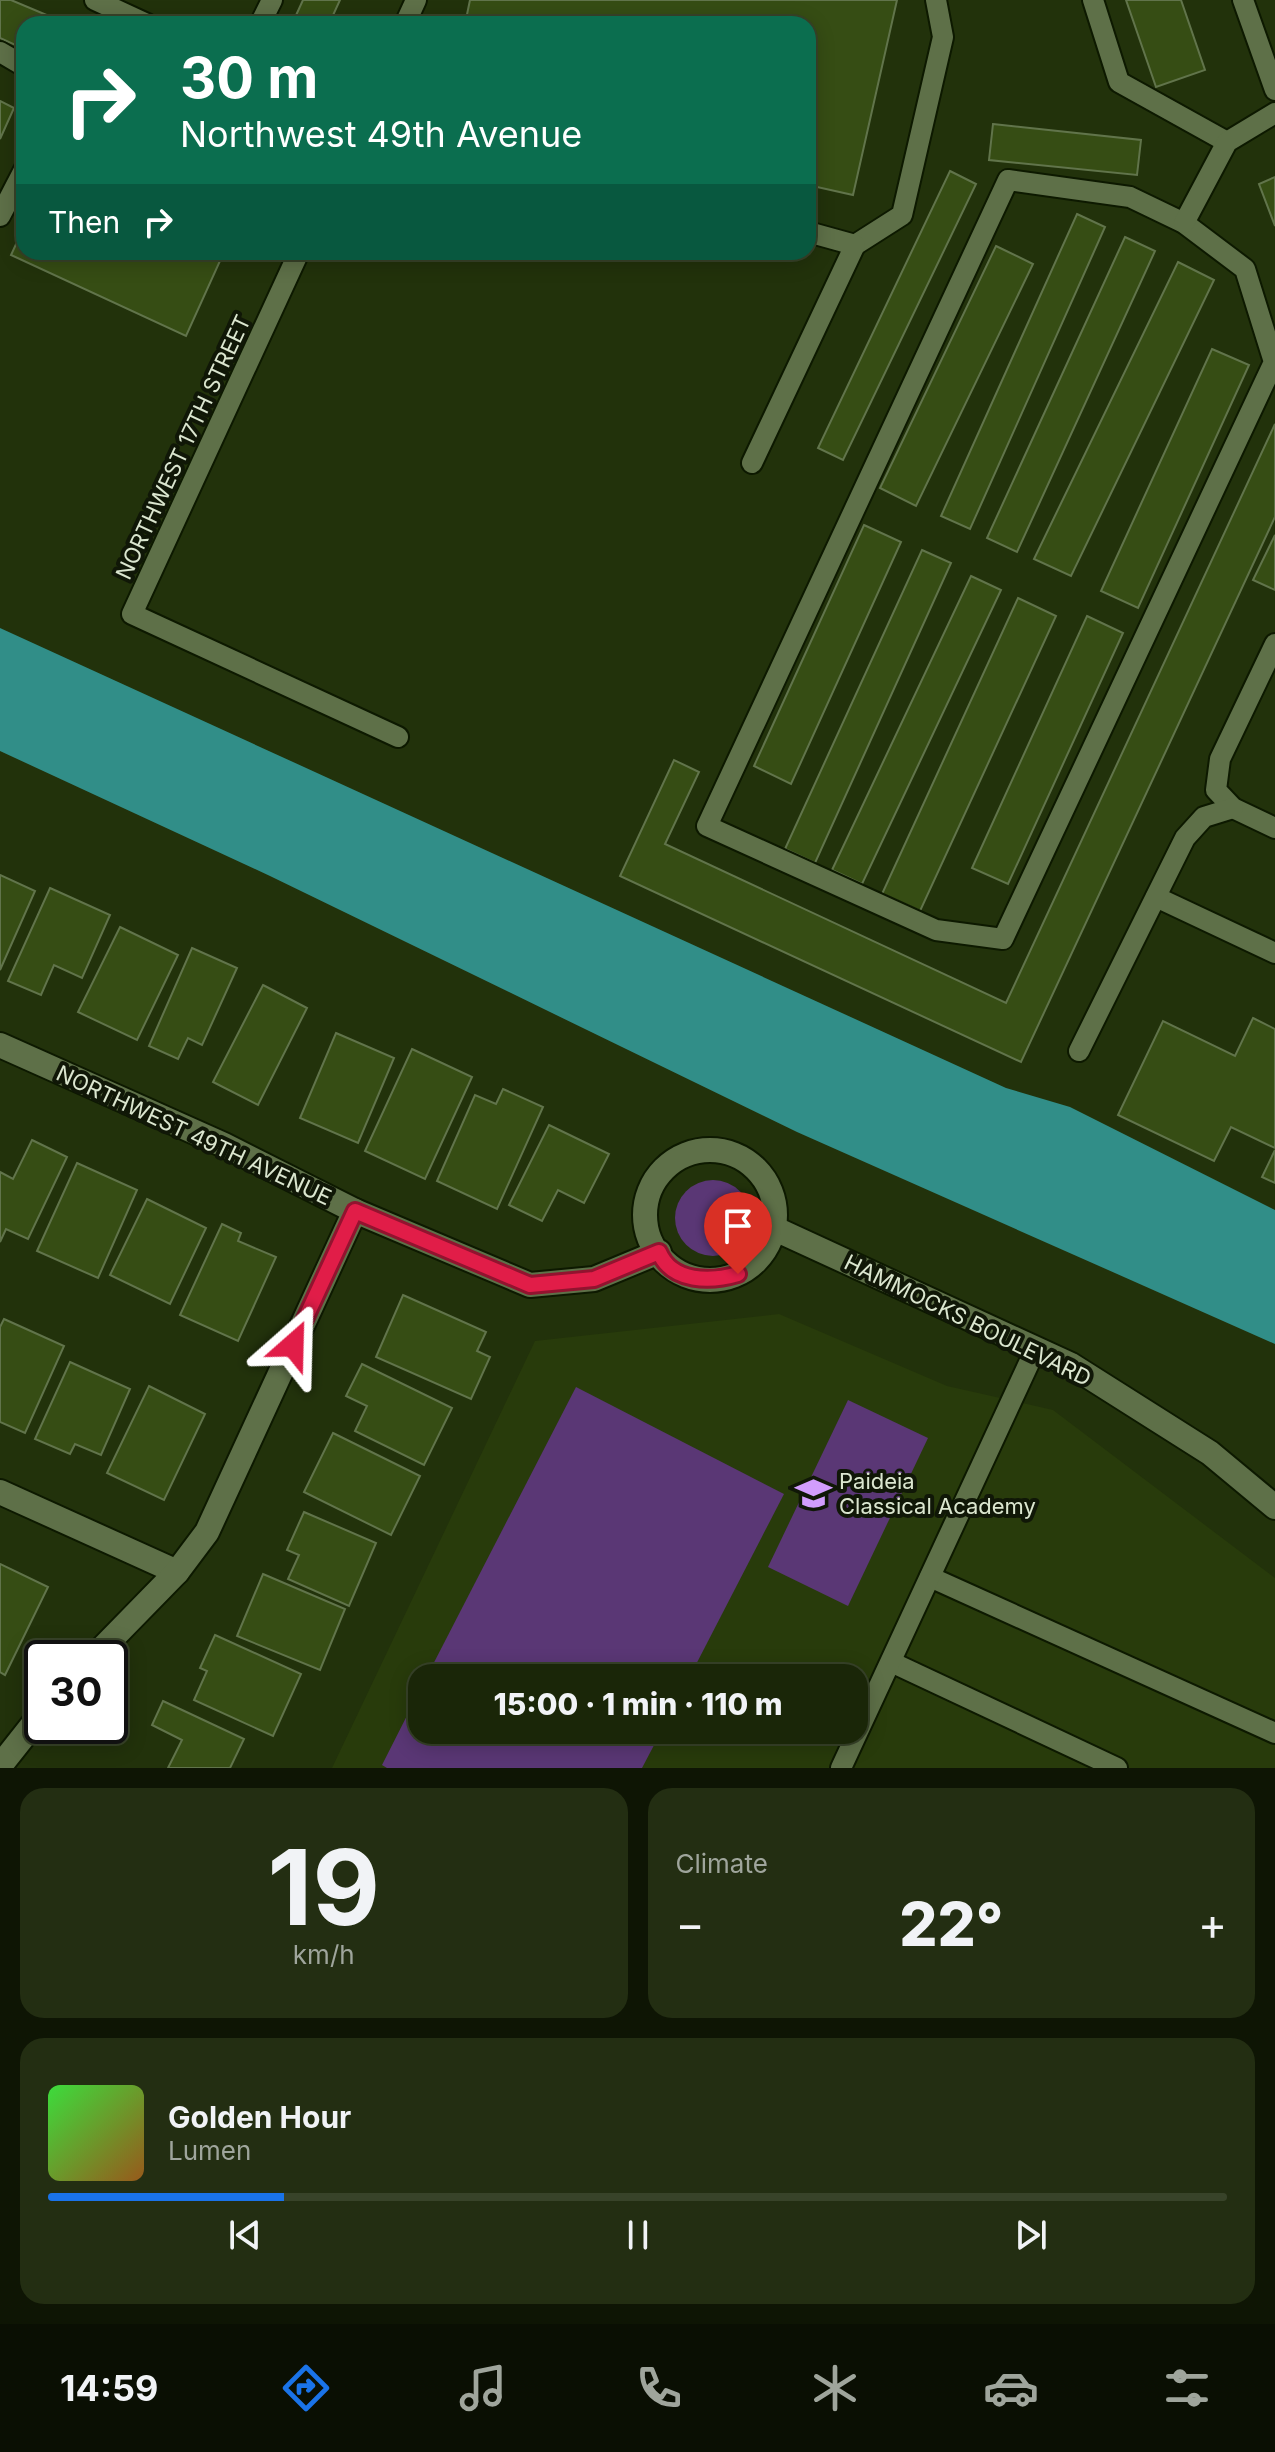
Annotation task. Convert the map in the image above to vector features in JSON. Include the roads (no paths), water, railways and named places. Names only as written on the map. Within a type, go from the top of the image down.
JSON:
[{"type":"street","name":"NORTHWEST 49TH AVENUE","points":[[0,1045],[224,1145],[355,1211],[530,1285],[594,1279],[659,1252]]},
{"type":"street","points":[[713,1149],[735,1154],[754,1166],[768,1183],[775,1205],[769,1245],[754,1263],[738,1274],[718,1280],[697,1279],[678,1272],[662,1260],[659,1252],[645,1222],[646,1199],[655,1179],[671,1162],[691,1152],[713,1149]]},
{"type":"street","points":[[111,1640],[177,1572],[207,1532],[355,1211]]},
{"type":"street","name":"HAMMOCKS BOULEVARD","points":[[771,1227],[1071,1365],[1210,1453],[1275,1507]]},
{"type":"street","points":[[0,1492],[177,1572]]},
{"type":"street","points":[[0,1766],[24,1736]]},
{"type":"lane","points":[[95,0],[130,16]]},
{"type":"lane","points":[[752,463],[855,245],[902,215],[943,37],[936,0]]},
{"type":"lane","points":[[1093,0],[1119,82],[1227,142]]},
{"type":"lane","points":[[1243,0],[1275,90]]},
{"type":"lane","points":[[1184,223],[1227,142],[1275,113]]},
{"type":"lane","points":[[1008,180],[1130,197],[1184,223],[1245,269],[1274,362],[1003,939],[936,930],[707,826],[1008,180]]},
{"type":"lane","points":[[0,216],[16,185]]},
{"type":"lane","points":[[816,234],[855,245]]},
{"type":"lane","name":"NORTHWEST 17TH STREET","points":[[295,260],[132,614],[398,737]]},
{"type":"lane","points":[[1275,644],[1220,759],[1216,790],[1233,808],[1275,828]]},
{"type":"lane","points":[[1079,1051],[1185,838],[1204,817],[1233,808]]},
{"type":"lane","points":[[1156,897],[1275,953]]},
{"type":"lane","points":[[841,1768],[1036,1348]]},
{"type":"lane","points":[[930,1577],[1275,1733]]},
{"type":"lane","points":[[891,1662],[1117,1768]]},
{"type":"water","points":[[0,628],[1006,1088],[1070,1107],[1275,1210],[1275,1344],[797,1132],[270,876],[0,751]]},
{"type":"place","name":"Paideia Classical Academy","points":[[813,1494]]}]
